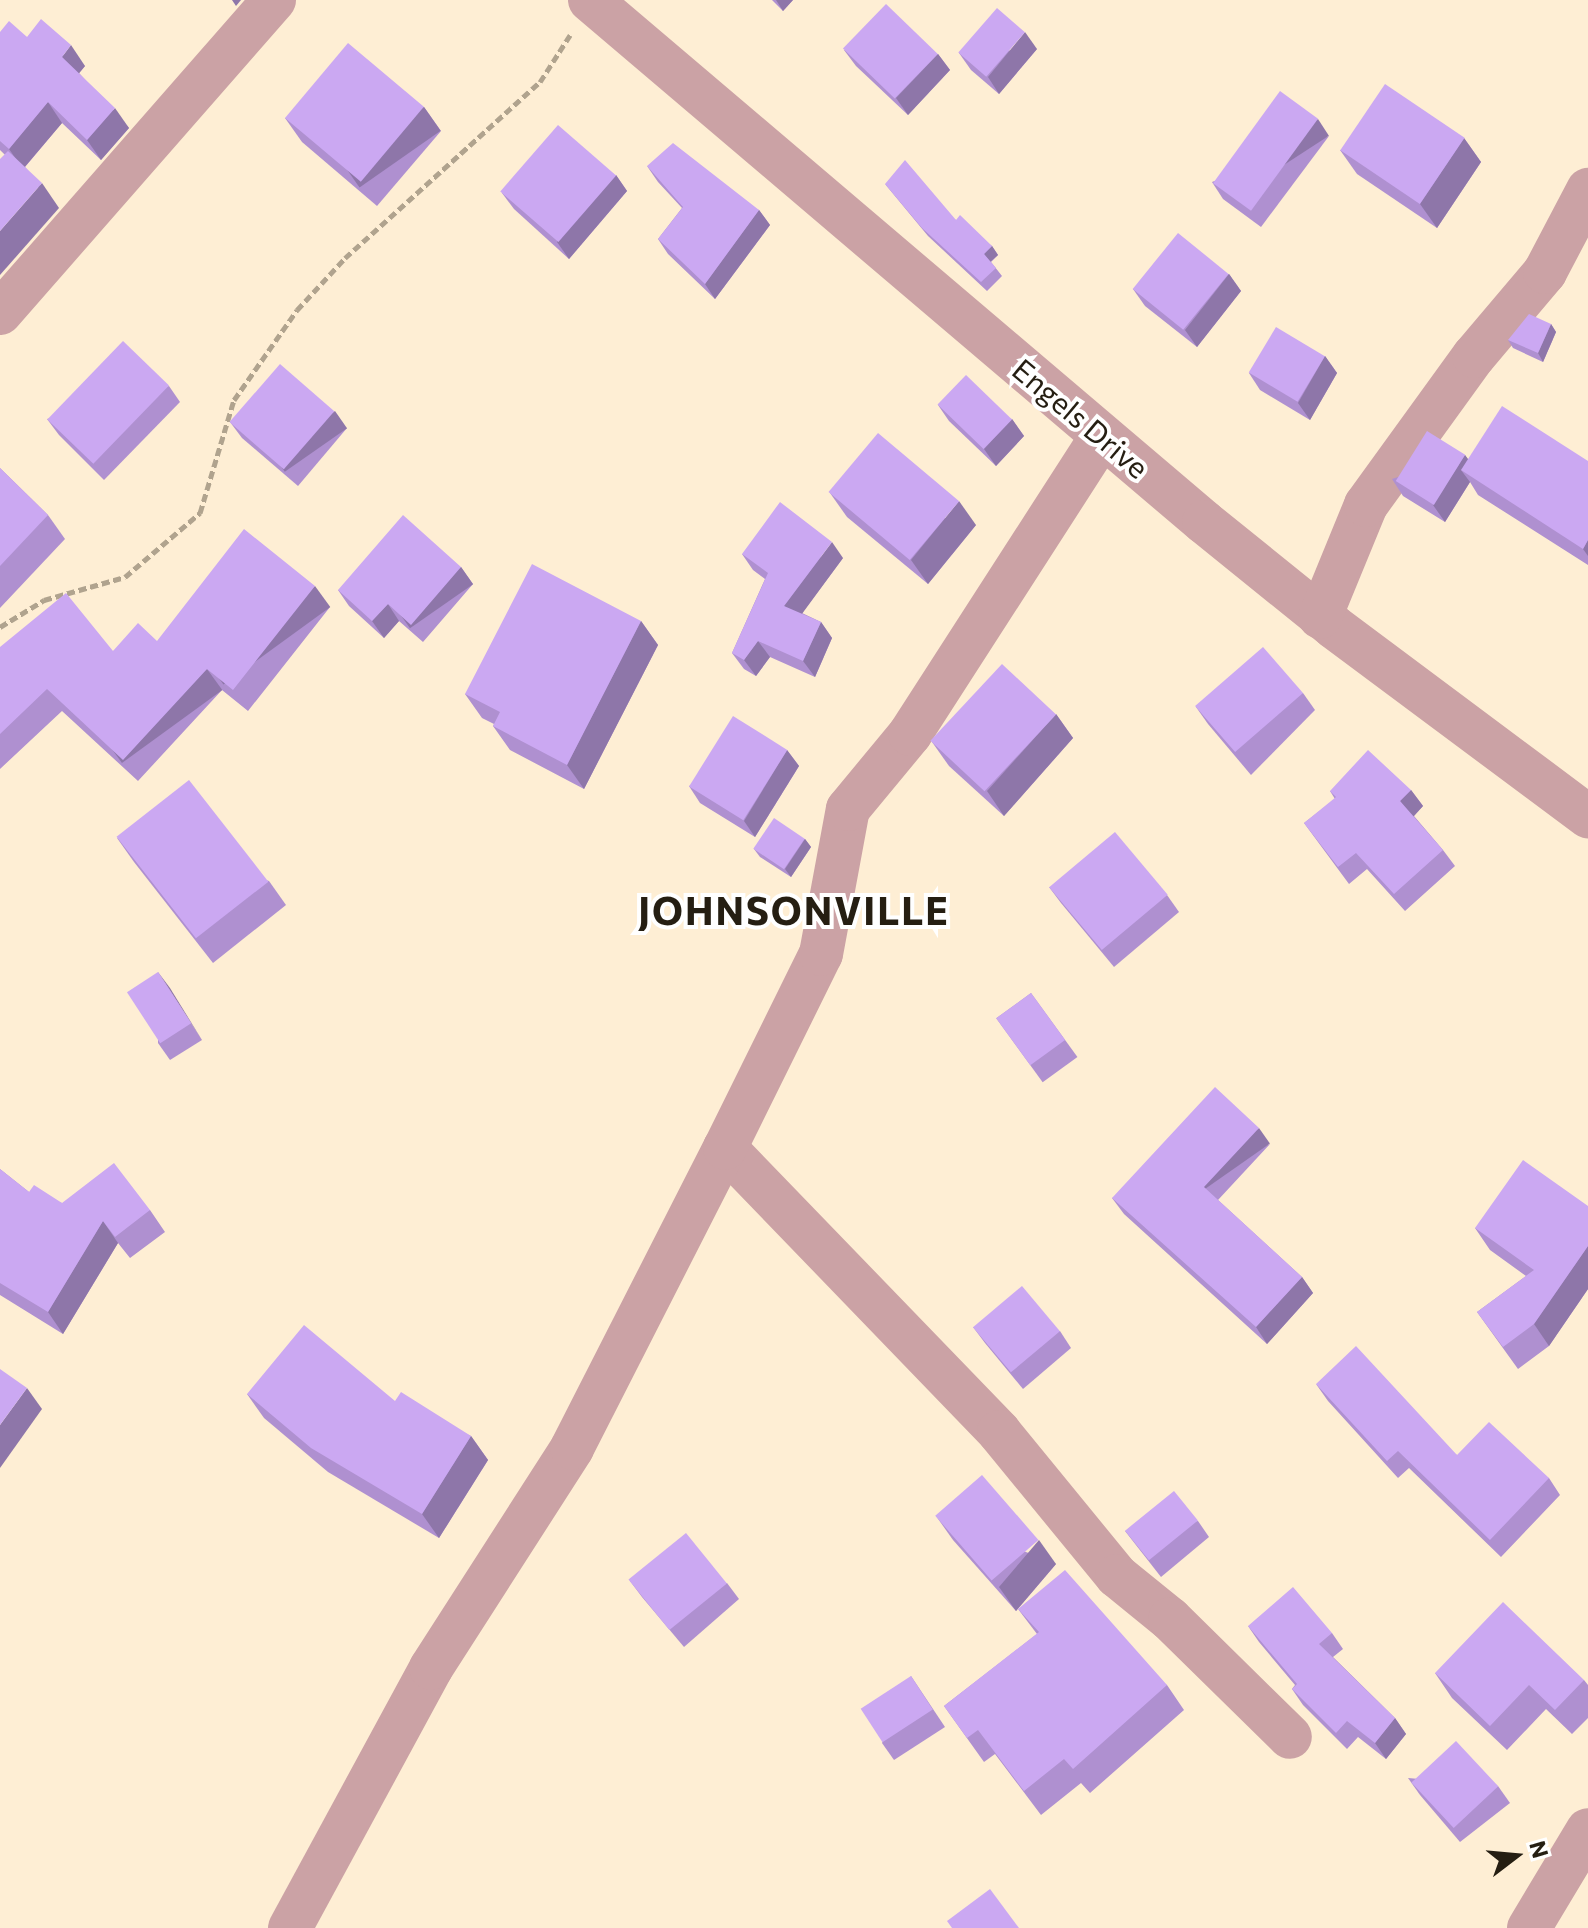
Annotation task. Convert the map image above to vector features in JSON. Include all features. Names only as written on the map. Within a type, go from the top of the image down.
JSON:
[{"type":"street","points":[[0,313],[274,0]]},
{"type":"street","name":"Engels Drive","points":[[591,1],[1102,436],[1320,617],[1588,816]]},
{"type":"street","points":[[1320,617],[1366,505],[1474,356],[1545,272],[1588,190]]},
{"type":"street","points":[[290,1928],[431,1668],[572,1448],[725,1148],[821,954],[848,809],[910,734],[1102,436]]},
{"type":"street","points":[[725,1148],[999,1432],[1117,1576],[1170,1619],[1290,1737]]},
{"type":"street","points":[[1529,1928],[1588,1830]]},
{"type":"path","points":[[0,627],[44,600],[125,577],[200,513],[234,400],[297,310],[345,258],[540,82],[591,1]]},
{"type":"building","points":[[886,4],[938,54],[895,99],[843,49]]},
{"type":"building","points":[[997,8],[1025,32],[986,77],[958,53]]},
{"type":"building","points":[[41,19],[71,45],[62,57],[115,108],[87,140],[48,102],[9,149],[0,141],[0,32],[9,21],[27,37]]},
{"type":"building","points":[[348,43],[424,107],[361,182],[285,118]]},
{"type":"building","points":[[1385,84],[1465,138],[1420,204],[1340,150]]},
{"type":"building","points":[[1280,91],[1318,119],[1251,211],[1213,183]]},
{"type":"building","points":[[558,125],[616,176],[558,242],[500,191]]},
{"type":"building","points":[[673,143],[759,210],[705,284],[658,239],[683,207],[647,166]]},
{"type":"building","points":[[8,151],[42,183],[0,231],[0,159]]},
{"type":"building","points":[[905,160],[956,220],[960,215],[992,246],[984,254],[996,268],[981,282],[922,228],[885,184]]},
{"type":"building","points":[[1178,233],[1229,274],[1183,330],[1133,289]]},
{"type":"building","points":[[1529,314],[1551,324],[1538,353],[1508,340]]},
{"type":"building","points":[[1276,327],[1325,356],[1298,402],[1249,372]]},
{"type":"building","points":[[123,341],[169,385],[93,464],[47,419]]},
{"type":"building","points":[[280,364],[334,411],[284,469],[229,422]]},
{"type":"building","points":[[966,375],[1012,419],[984,449],[938,404]]},
{"type":"building","points":[[1502,406],[1588,461],[1588,540],[1583,549],[1461,470]]},
{"type":"building","points":[[1427,431],[1465,455],[1434,505],[1396,481]]},
{"type":"building","points":[[878,433],[959,501],[910,560],[829,492]]},
{"type":"building","points":[[0,468],[48,515],[0,566]]},
{"type":"building","points":[[780,502],[832,542],[784,606],[821,622],[803,661],[758,641],[744,660],[732,653],[768,573],[742,554]]},
{"type":"building","points":[[403,515],[461,567],[411,625],[388,604],[372,621],[338,590]]},
{"type":"building","points":[[244,529],[315,586],[233,690],[207,669],[123,760],[47,689],[0,734],[0,647],[66,593],[113,651],[138,623],[157,641]]},
{"type":"building","points":[[532,564],[641,621],[567,765],[493,726],[500,712],[465,694]]},
{"type":"building","points":[[1263,647],[1303,693],[1235,752],[1195,706]]},
{"type":"building","points":[[1002,664],[1056,714],[985,791],[930,741]]},
{"type":"building","points":[[733,716],[787,750],[743,820],[689,786]]},
{"type":"building","points":[[1368,750],[1411,790],[1400,801],[1443,850],[1394,894],[1356,853],[1338,867],[1304,823],[1336,797],[1330,791]]},
{"type":"building","points":[[189,780],[268,882],[196,938],[117,837]]},
{"type":"building","points":[[774,818],[805,839],[784,869],[753,849]]},
{"type":"building","points":[[1115,832],[1168,895],[1102,950],[1049,887]]},
{"type":"building","points":[[158,972],[191,1023],[160,1043],[127,992]]},
{"type":"building","points":[[1031,993],[1065,1040],[1030,1065],[996,1018]]},
{"type":"building","points":[[1215,1087],[1259,1128],[1204,1187],[1302,1277],[1256,1327],[1112,1198]]},
{"type":"building","points":[[1523,1160],[1588,1206],[1588,1246],[1534,1324],[1503,1347],[1477,1312],[1534,1270],[1475,1228]]},
{"type":"building","points":[[114,1163],[150,1210],[115,1237],[103,1221],[48,1312],[0,1283],[0,1169],[29,1192],[34,1185],[62,1203]]},
{"type":"building","points":[[1022,1286],[1060,1331],[1011,1372],[973,1327]]},
{"type":"building","points":[[304,1325],[395,1401],[401,1392],[471,1436],[422,1514],[311,1448],[247,1394]]},
{"type":"building","points":[[1356,1346],[1457,1455],[1489,1422],[1549,1478],[1490,1540],[1398,1451],[1387,1461],[1316,1384]]},
{"type":"building","points":[[0,1369],[27,1388],[0,1425]]},
{"type":"building","points":[[982,1475],[1038,1540],[992,1581],[935,1516]]},
{"type":"building","points":[[1174,1491],[1198,1521],[1149,1560],[1125,1531]]},
{"type":"building","points":[[686,1533],[727,1584],[669,1630],[628,1580]]},
{"type":"building","points":[[1065,1570],[1167,1685],[1073,1769],[1064,1759],[1024,1791],[978,1730],[967,1738],[944,1706],[1039,1632],[1018,1609]]},
{"type":"building","points":[[1293,1587],[1332,1633],[1319,1644],[1395,1718],[1375,1743],[1347,1721],[1336,1733],[1292,1689],[1297,1684],[1248,1626]]},
{"type":"building","points":[[1503,1602],[1584,1680],[1555,1710],[1529,1685],[1490,1726],[1435,1673]]},
{"type":"building","points":[[911,1676],[933,1710],[882,1742],[861,1709]]},
{"type":"building","points":[[1456,1741],[1498,1786],[1454,1828],[1411,1783]]},
{"type":"building","points":[[990,1889],[1019,1928],[952,1928],[947,1921]]},
{"type":"district","name":"JOHNSONVILLE","points":[[794,910]]}]
